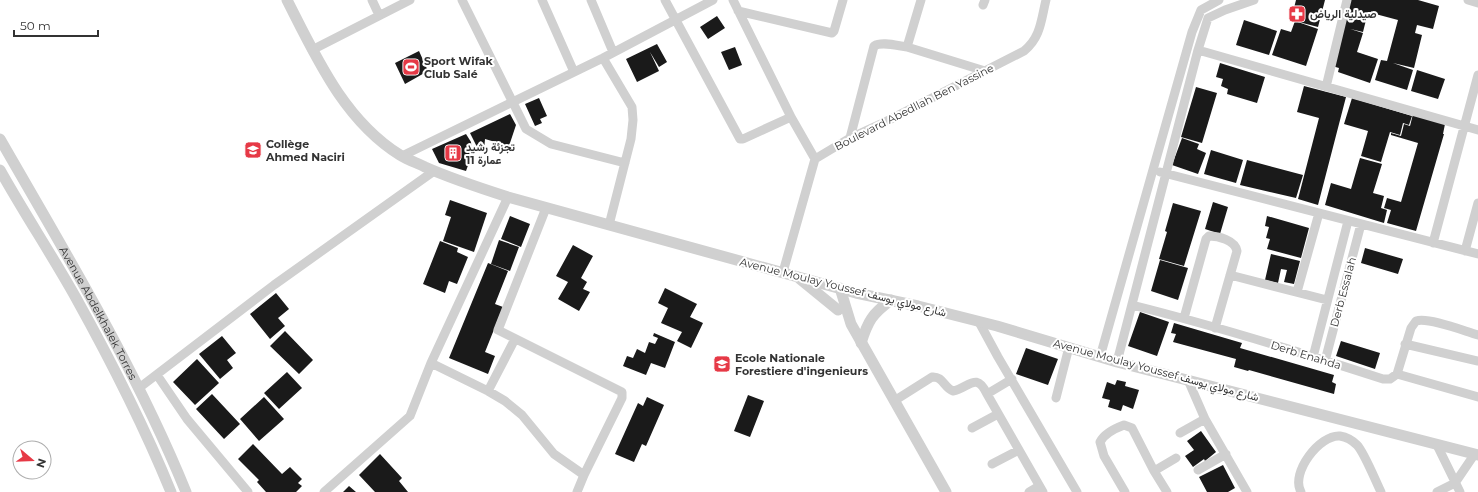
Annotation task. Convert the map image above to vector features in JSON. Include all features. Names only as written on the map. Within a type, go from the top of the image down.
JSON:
[{"type":"street","name":"Avenue Moulay Youssef شارع مولاي يوسف","points":[[287,0],[312,50],[341,99],[361,122],[385,145],[402,156],[434,171],[508,197],[823,284],[918,306],[1069,347],[1117,362],[1476,455]]},
{"type":"street","points":[[372,0],[379,15]]},
{"type":"street","points":[[312,50],[410,0]]},
{"type":"street","points":[[462,0],[526,129],[551,144],[625,163]]},
{"type":"street","points":[[542,0],[574,72]]},
{"type":"street","points":[[591,0],[613,52]]},
{"type":"street","points":[[665,0],[740,139],[791,117]]},
{"type":"street","points":[[402,156],[602,58],[713,0]]},
{"type":"street","points":[[733,0],[791,117],[816,159],[783,272]]},
{"type":"street","points":[[738,11],[832,33],[834,31],[843,0]]},
{"type":"street","points":[[907,47],[921,0]]},
{"type":"street","name":"Boulevard Abedllah Ben Yassine","points":[[816,159],[850,138],[887,121],[1024,51],[1033,43],[1039,28],[1046,0]]},
{"type":"street","points":[[1100,357],[1190,38],[1201,10],[1219,0]]},
{"type":"street","points":[[1117,362],[1198,50],[1208,18],[1225,10],[1254,0]]},
{"type":"street","points":[[1326,87],[1347,0]]},
{"type":"street","points":[[1468,0],[1478,3]]},
{"type":"street","points":[[1201,10],[1208,18]]},
{"type":"street","points":[[850,138],[874,46],[877,44],[907,47],[985,71]]},
{"type":"street","points":[[1198,50],[1478,130]]},
{"type":"street","points":[[602,58],[632,107],[633,120],[631,139],[609,225]]},
{"type":"street","points":[[1433,242],[1478,75]]},
{"type":"street","name":"Avenue Abdelkhalek Torres","points":[[0,138],[95,305],[139,388],[186,492]]},
{"type":"street","name":"Avenue Abdelkhalek Torres","points":[[0,170],[76,297],[107,355],[154,451],[171,492]]},
{"type":"street","points":[[1153,170],[1478,254]]},
{"type":"street","points":[[139,388],[274,285],[434,171]]},
{"type":"street","points":[[324,492],[410,416],[431,363],[508,197]]},
{"type":"street","points":[[1465,251],[1478,206]]},
{"type":"street","points":[[546,208],[498,327],[499,331],[514,339],[622,392],[622,398],[577,492]]},
{"type":"street","points":[[1297,292],[1319,213]]},
{"type":"street","name":"Derb Essalah","points":[[1313,357],[1348,221]]},
{"type":"street","name":"Derb Essalah","points":[[1325,361],[1361,224]]},
{"type":"street","points":[[1184,318],[1206,239],[1209,236],[1213,236],[1234,244],[1236,251],[1215,328]]},
{"type":"street","points":[[1230,275],[1327,300]]},
{"type":"street","points":[[797,276],[838,310],[851,324]]},
{"type":"street","points":[[823,284],[838,310]]},
{"type":"street","points":[[840,288],[851,324],[946,492]]},
{"type":"street","points":[[861,343],[865,330],[873,314],[891,300]]},
{"type":"street","name":"Derb Enahda","points":[[1132,305],[1184,318],[1383,380],[1390,379],[1397,374]]},
{"type":"street","points":[[1478,334],[1437,322],[1419,320],[1413,324],[1411,328],[1397,374],[1478,397]]},
{"type":"street","points":[[979,322],[1077,492]]},
{"type":"street","points":[[488,391],[514,339]]},
{"type":"street","points":[[1405,344],[1478,361]]},
{"type":"street","points":[[1056,398],[1069,347]]},
{"type":"street","points":[[431,363],[488,391],[513,407],[522,415],[554,454],[584,475]]},
{"type":"street","points":[[157,375],[187,419],[248,492]]},
{"type":"street","points":[[894,401],[932,377],[940,379],[949,390],[953,391],[972,382],[978,382],[983,386],[1041,489],[1029,492]]},
{"type":"street","points":[[987,394],[1012,379]]},
{"type":"street","points":[[1188,380],[1205,419],[1226,454],[1245,491]]},
{"type":"street","points":[[972,428],[998,414]]},
{"type":"street","points":[[1180,433],[1205,419]]},
{"type":"street","points":[[1125,492],[1104,456],[1100,444],[1100,440],[1114,429],[1124,425],[1132,428],[1154,471],[1167,492]]},
{"type":"street","points":[[1301,492],[1298,482],[1302,465],[1314,450],[1325,440],[1335,436],[1340,436],[1352,442],[1359,448],[1381,492]]},
{"type":"street","points":[[1437,445],[1460,492]]},
{"type":"street","points":[[992,464],[1019,450]]},
{"type":"street","points":[[1198,470],[1226,454]]},
{"type":"street","points":[[1436,492],[1455,483],[1476,455]]},
{"type":"street","points":[[1154,471],[1176,458]]},
{"type":"building","points":[[1296,0],[1325,0],[1318,27],[1291,20]]},
{"type":"building","points":[[1349,0],[1418,0],[1439,6],[1433,29],[1417,25],[1415,33],[1422,35],[1414,68],[1393,63],[1413,70],[1407,90],[1375,80],[1381,60],[1387,61],[1398,20],[1368,12],[1363,32],[1342,27]]},
{"type":"building","points":[[717,16],[725,28],[708,39],[700,27]]},
{"type":"building","points":[[1244,20],[1277,31],[1269,55],[1236,45]]},
{"type":"building","points":[[1295,21],[1318,29],[1306,66],[1272,55],[1281,29],[1291,32]]},
{"type":"building","points":[[1344,27],[1363,33],[1357,52],[1378,59],[1370,83],[1338,72],[1339,68],[1332,66]]},
{"type":"building","points":[[657,44],[667,62],[659,67],[650,52],[659,71],[637,82],[626,59]]},
{"type":"building","points":[[735,47],[742,65],[729,70],[721,52]]},
{"type":"building","name":"Sport Wifak Club Salé","points":[[419,51],[428,71],[405,84],[395,63]]},
{"type":"building","points":[[1220,63],[1265,77],[1257,103],[1227,94],[1228,89],[1221,86],[1223,79],[1216,77]]},
{"type":"building","points":[[1417,70],[1445,79],[1438,99],[1411,91]]},
{"type":"building","points":[[1304,86],[1346,97],[1318,205],[1298,199],[1319,118],[1297,112]]},
{"type":"building","points":[[1196,87],[1217,93],[1202,143],[1181,137]]},
{"type":"building","points":[[539,98],[547,116],[540,119],[542,123],[535,126],[525,104]]},
{"type":"building","points":[[1352,98],[1412,116],[1409,125],[1403,123],[1400,135],[1390,132],[1381,162],[1361,156],[1368,131],[1344,124]]},
{"type":"building","points":[[510,114],[516,125],[509,146],[485,139],[484,151],[478,149],[470,133]]},
{"type":"building","points":[[1413,114],[1445,124],[1444,134],[1416,231],[1387,223],[1391,210],[1384,208],[1387,198],[1401,202],[1418,143],[1391,135],[1391,133],[1401,136],[1404,124],[1410,126]]},
{"type":"building","name":"تجزئة رشيد عمارة 11","points":[[466,134],[471,142],[472,154],[466,171],[439,163],[432,149]]},
{"type":"building","points":[[1182,138],[1199,144],[1197,149],[1206,153],[1198,174],[1172,165]]},
{"type":"building","points":[[1211,150],[1243,160],[1236,183],[1204,174]]},
{"type":"building","points":[[1360,158],[1382,164],[1373,193],[1384,196],[1381,208],[1387,210],[1384,223],[1325,205],[1331,183],[1351,189]]},
{"type":"building","points":[[1247,160],[1303,175],[1296,198],[1240,185]]},
{"type":"building","points":[[450,200],[487,213],[474,252],[443,241],[451,217],[445,215]]},
{"type":"building","points":[[1213,202],[1228,207],[1220,234],[1205,229]]},
{"type":"building","points":[[1173,203],[1201,211],[1184,266],[1159,259],[1167,232],[1165,231]]},
{"type":"building","points":[[510,216],[530,224],[521,247],[501,239]]},
{"type":"building","points":[[1267,216],[1309,228],[1301,258],[1267,249],[1270,239],[1266,238],[1269,227],[1265,226]]},
{"type":"building","points":[[499,240],[519,247],[510,271],[491,264]]},
{"type":"building","points":[[440,241],[458,248],[457,252],[468,257],[457,284],[449,281],[445,293],[423,284]]},
{"type":"building","points":[[573,245],[593,256],[581,278],[587,282],[583,289],[590,292],[579,311],[558,299],[568,282],[556,276]]},
{"type":"building","points":[[1365,248],[1403,259],[1398,274],[1361,263]]},
{"type":"building","points":[[1271,254],[1300,261],[1294,284],[1284,282],[1287,270],[1281,269],[1278,283],[1265,280]]},
{"type":"building","points":[[1160,260],[1188,268],[1178,300],[1151,291]]},
{"type":"building","points":[[488,263],[508,271],[495,304],[503,307],[485,352],[495,356],[488,374],[449,358]]},
{"type":"building","points":[[665,288],[697,304],[690,317],[703,323],[691,348],[677,341],[682,332],[661,323],[668,308],[658,303]]},
{"type":"building","points":[[276,293],[289,309],[278,318],[285,326],[270,339],[250,314]]},
{"type":"building","points":[[1140,312],[1169,322],[1157,356],[1128,346]]},
{"type":"building","points":[[1174,323],[1242,343],[1240,348],[1334,375],[1332,382],[1336,384],[1334,394],[1234,367],[1236,359],[1173,342],[1176,334],[1171,333]]},
{"type":"building","points":[[285,331],[313,360],[299,374],[270,346]]},
{"type":"building","points":[[654,333],[675,342],[665,368],[651,363],[646,375],[623,366],[627,356],[633,358],[637,349],[645,353],[649,342],[655,344],[658,338],[653,336]]},
{"type":"building","points":[[222,336],[236,353],[227,360],[233,368],[220,379],[199,354]]},
{"type":"building","points":[[1341,341],[1380,353],[1375,369],[1336,356]]},
{"type":"building","points":[[1026,348],[1058,359],[1048,385],[1016,374]]},
{"type":"building","points":[[197,359],[219,383],[195,405],[173,382]]},
{"type":"building","points":[[287,372],[302,388],[279,409],[264,393]]},
{"type":"building","points":[[1117,380],[1126,382],[1125,386],[1139,390],[1133,409],[1123,405],[1121,411],[1108,407],[1110,400],[1102,398],[1107,382],[1115,385]]},
{"type":"building","points":[[212,394],[240,424],[224,439],[196,409]]},
{"type":"building","points":[[748,395],[764,401],[750,437],[734,431]]},
{"type":"building","points":[[264,397],[284,419],[259,441],[240,419]]},
{"type":"building","points":[[647,397],[664,405],[646,446],[642,444],[634,462],[615,454],[638,403],[643,406]]},
{"type":"building","points":[[1201,431],[1216,452],[1205,461],[1204,459],[1193,467],[1185,456],[1194,450],[1187,441]]},
{"type":"building","points":[[253,444],[282,474],[290,467],[302,479],[298,483],[302,486],[296,492],[266,492],[257,482],[259,480],[238,459]]},
{"type":"building","points":[[380,454],[402,478],[399,481],[408,492],[375,492],[359,475]]},
{"type":"building","points":[[1223,465],[1235,488],[1228,492],[1207,492],[1199,477]]},
{"type":"building","points":[[349,486],[356,492],[343,492]]},
{"type":"place","name":"صيدلية الرياض","points":[[1297,14]]},
{"type":"place","name":"Sport Wifak Club Salé","points":[[411,67]]},
{"type":"place","name":"Collège Ahmed Naciri","points":[[253,150]]},
{"type":"place","name":"تجزئة رشيد عمارة 11","points":[[453,153]]},
{"type":"place","name":"Ecole Nationale Forestiere d'ingenieurs","points":[[722,364]]}]
